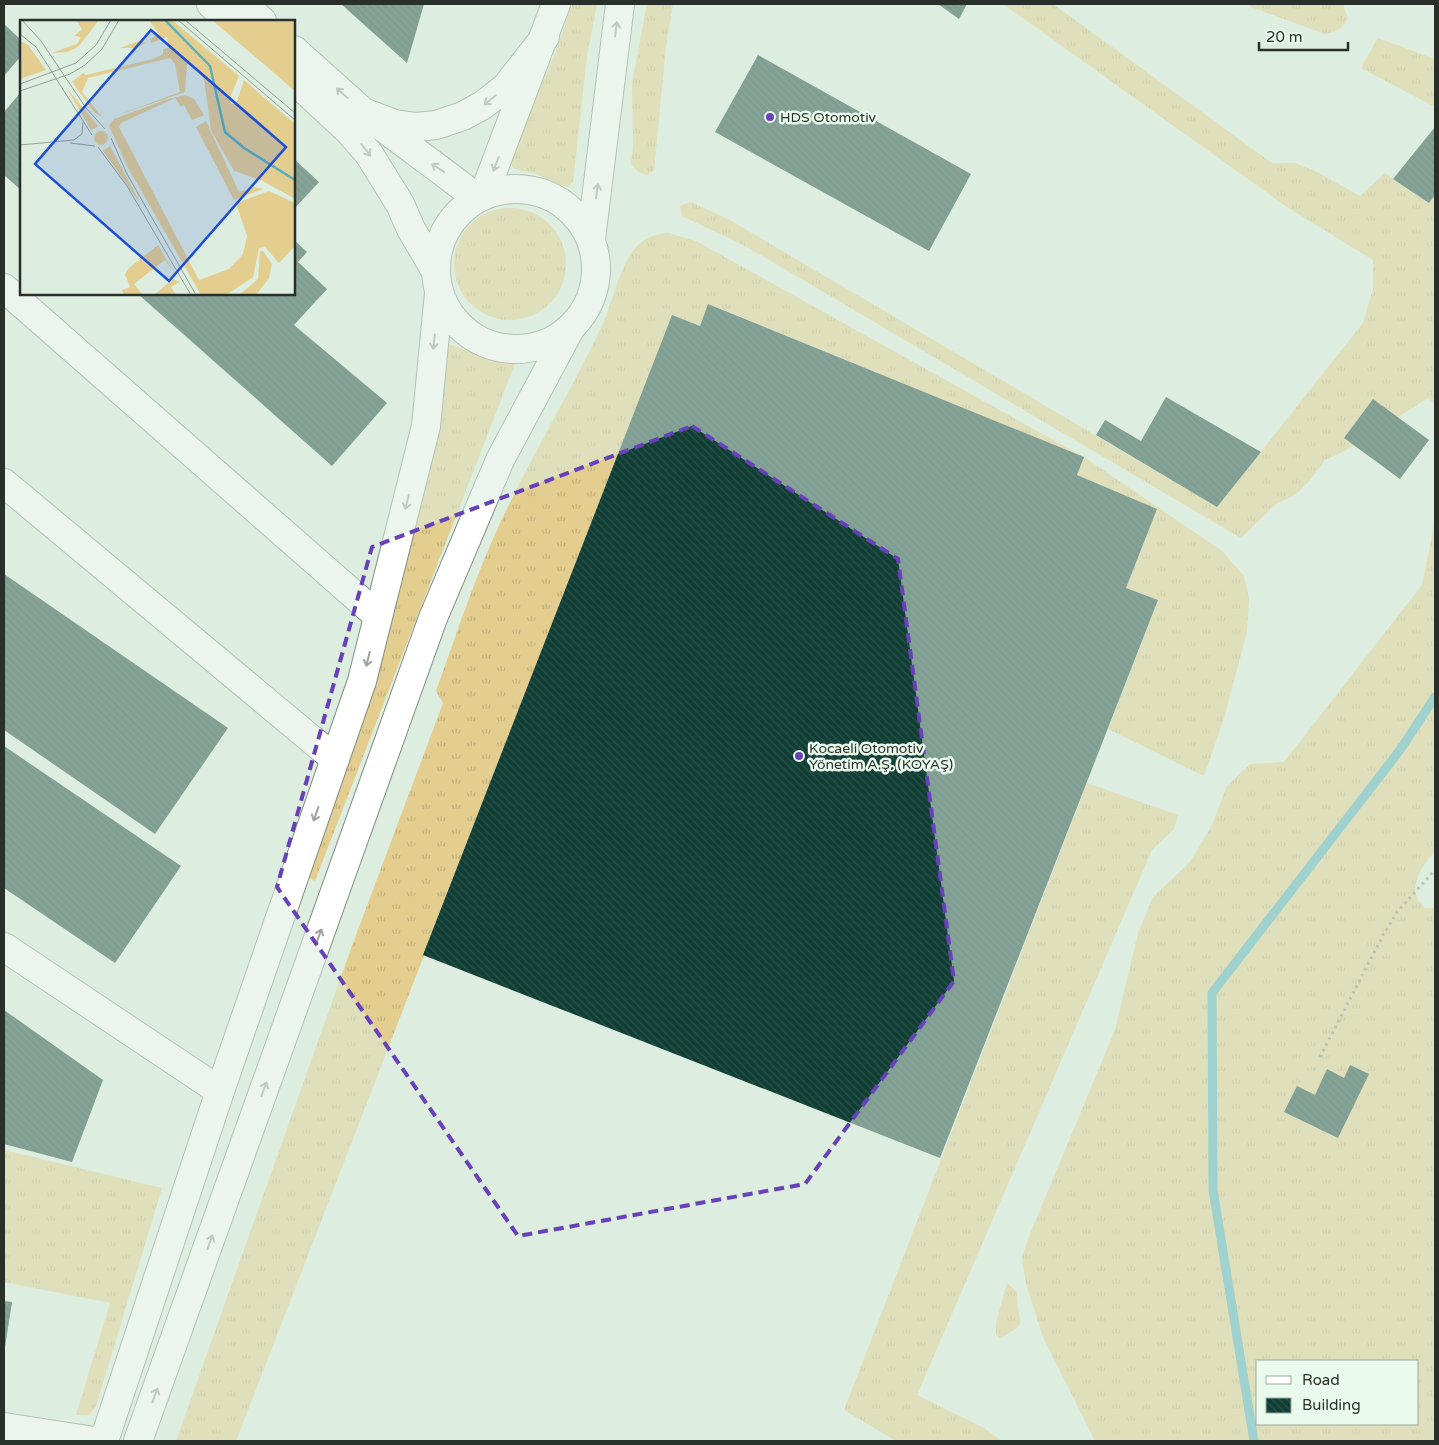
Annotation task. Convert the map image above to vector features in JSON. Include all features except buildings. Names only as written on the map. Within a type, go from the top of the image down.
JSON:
[{"type":"main road","points":[[211,4],[229,20]]},
{"type":"main road","points":[[243,4],[261,20]]},
{"type":"main road","points":[[480,196],[545,38],[556,4]]},
{"type":"main road","points":[[138,1441],[433,618],[500,460],[570,329],[586,310],[595,287],[597,263],[592,239],[620,4]]},
{"type":"main road","points":[[363,112],[395,124],[416,127],[436,124],[462,116],[483,105],[506,87],[545,38]]},
{"type":"main road","points":[[295,51],[363,112],[418,154],[480,196]]},
{"type":"main road","points":[[295,81],[350,131],[369,154],[395,196],[437,282],[451,317],[464,330],[471,336],[495,347],[522,349],[548,343],[570,329]]},
{"type":"main road","points":[[104,1441],[220,1091],[362,680],[426,426],[438,246],[448,224],[463,206],[480,196],[509,188],[535,190],[559,200],[578,217],[592,239]]},
{"type":"main road","points":[[4,288],[378,616]]},
{"type":"main road","points":[[4,483],[335,759]]},
{"type":"main road","points":[[4,947],[220,1091]]},
{"type":"main road","points":[[4,1427],[94,1441]]},
{"type":"path","points":[[1320,1057],[1397,912],[1435,870]]},
{"type":"highlighted area","points":[[692,426],[898,559],[954,981],[805,1184],[518,1236],[277,887],[372,547]]},
{"type":"green space","points":[[572,4],[597,4],[587,56],[573,182],[568,187],[536,174],[515,169],[508,163],[556,51]]},
{"type":"green space","points":[[647,4],[673,4],[666,47],[654,170],[647,175],[638,172],[631,164],[633,147],[632,83]]},
{"type":"green space","points":[[1003,4],[1053,4],[1272,163],[1295,163],[1317,172],[1360,196],[1385,173],[1429,203],[1435,195],[1435,404],[1428,398],[1341,453],[1325,460],[1310,480],[1295,495],[1276,504],[1241,538],[747,247],[682,216],[680,206],[691,202],[728,219],[1217,507],[1363,323],[1373,289],[1373,260],[1287,207]]},
{"type":"green space","points":[[1248,4],[1343,4],[1348,19],[1338,30],[1325,34],[1251,7]]},
{"type":"green space","points":[[1378,38],[1435,59],[1435,107],[1361,68]]},
{"type":"green space","points":[[510,208],[532,212],[550,224],[562,242],[566,264],[562,286],[550,304],[532,316],[510,320],[488,316],[470,304],[458,286],[454,264],[458,242],[470,224],[488,212]]},
{"type":"green space","points":[[668,233],[696,241],[1084,457],[1222,551],[1244,576],[1249,599],[1247,632],[1224,718],[1204,776],[1108,729],[1158,601],[1126,588],[1157,509],[1077,475],[1083,457],[709,304],[700,326],[672,315],[236,1441],[176,1441],[353,943],[443,703],[436,691],[484,560],[515,494],[599,332],[627,260],[636,247],[644,240]]},
{"type":"green space","points":[[446,343],[480,355],[516,361],[315,881],[305,875]]},
{"type":"green space","points":[[1435,520],[1435,851],[1417,879],[1415,892],[1420,903],[1425,908],[1435,908],[1435,1441],[1095,1441],[1043,1337],[1026,1284],[1022,1257],[1115,1030],[1138,933],[1153,897],[1190,862],[1212,825],[1227,786],[1250,764],[1284,762],[1422,585]]},
{"type":"green space","points":[[1087,783],[1178,815],[1174,829],[1152,850],[917,1395],[984,1428],[1002,1441],[896,1441],[844,1410]]},
{"type":"green space","points":[[4,1150],[162,1188],[96,1406],[89,1415],[76,1415],[110,1303],[4,1282]]},
{"type":"green space","points":[[1007,1283],[1017,1292],[1021,1322],[1017,1328],[1000,1339],[996,1334],[996,1323]]},
{"type":"waterway","points":[[1254,1441],[1213,1190],[1212,993],[1400,750],[1435,697]]},
{"type":"place","name":"HDS Otomotiv","points":[[770,117]]},
{"type":"place","name":"Kocaeli Otomotiv Yönetim A.Ş. (KOYAŞ)","points":[[799,756]]}]
